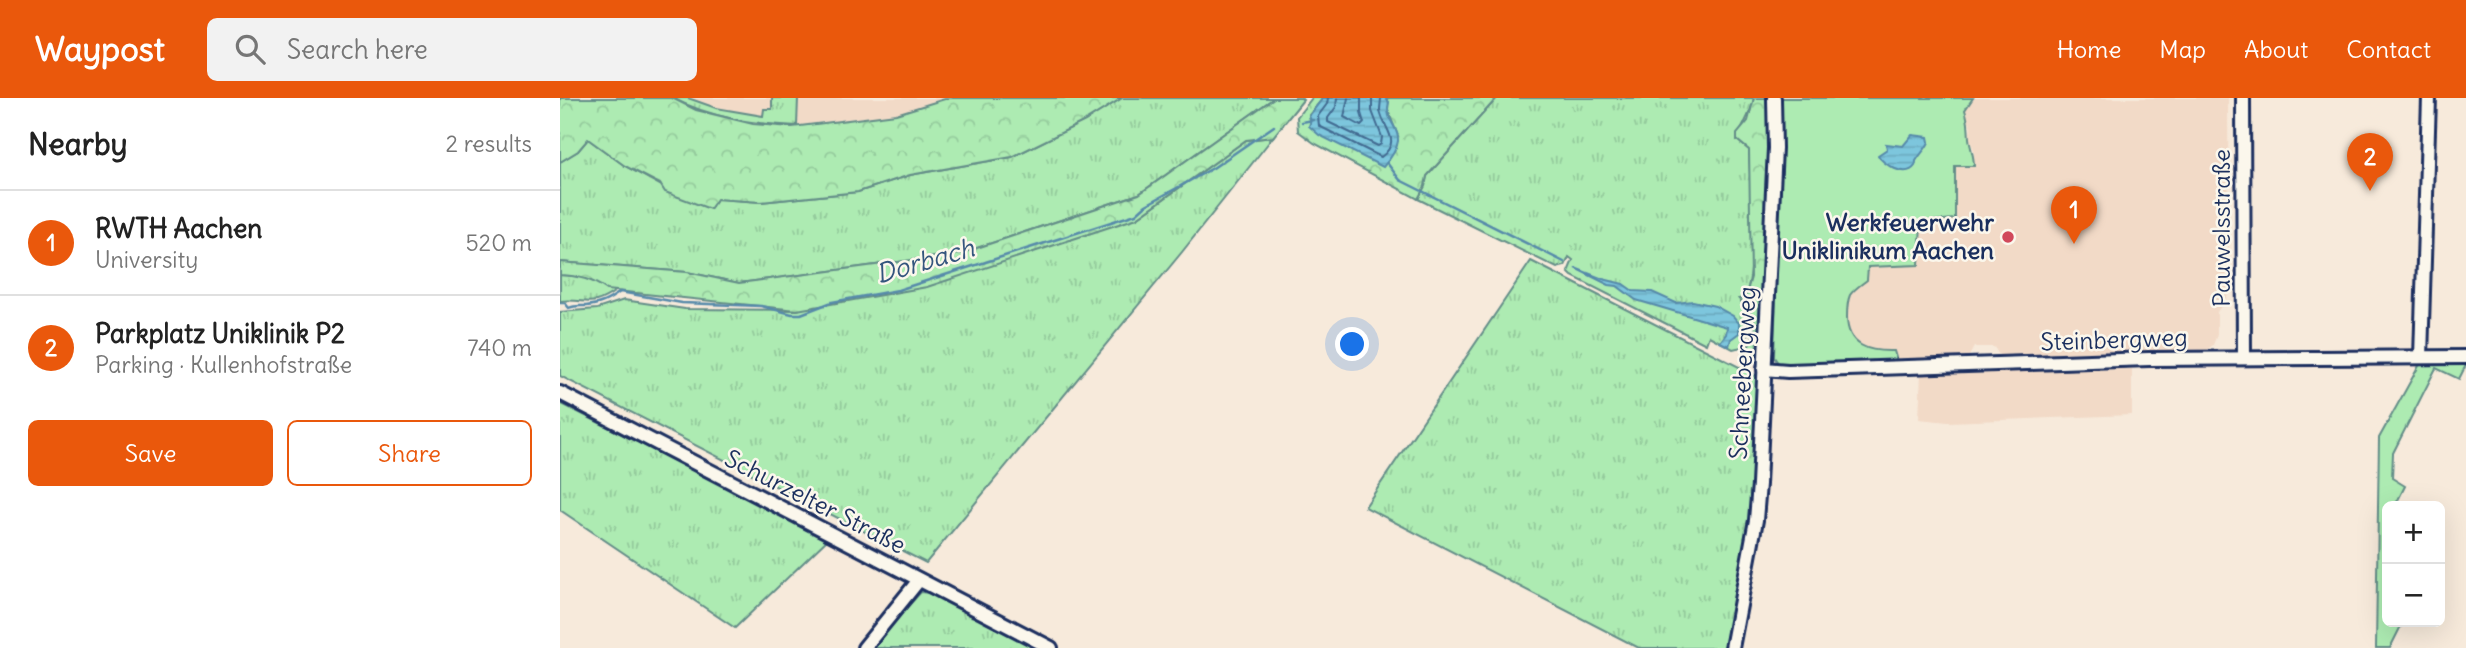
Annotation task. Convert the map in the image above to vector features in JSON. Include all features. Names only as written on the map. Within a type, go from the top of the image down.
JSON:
[{"type":"street","name":"Schneebergweg","points":[[1732,648],[1756,520],[1775,148],[1774,98]]},
{"type":"street","name":"Pauwelsstraße","points":[[2243,98],[2244,357]]},
{"type":"street","points":[[2421,357],[2429,98]]},
{"type":"street","name":"Steinbergweg","points":[[1764,369],[1788,371],[2244,357],[2466,357]]},
{"type":"street","name":"Schurzelter Straße","points":[[560,393],[1051,648]]},
{"type":"street","points":[[864,648],[919,580]]},
{"type":"shaded area","points":[[663,98],[948,98],[896,114],[792,127],[753,124],[696,110]]},
{"type":"shaded area","points":[[1973,98],[2228,98],[2229,289],[2217,312],[2217,335],[2213,345],[2207,350],[2009,358],[1999,355],[1994,347],[1974,347],[1968,358],[1897,361],[1893,351],[1876,352],[1860,346],[1847,326],[1847,307],[1851,294],[1867,280],[1867,267],[1920,222],[1955,166],[1974,166],[1974,150],[1969,138],[1971,128],[1965,110]]},
{"type":"shaded area","points":[[2132,369],[2132,415],[1948,422],[1919,419],[1921,372]]},
{"type":"green space","points":[[560,98],[672,98],[696,110],[753,124],[792,127],[896,114],[948,98],[1122,98],[1085,121],[1012,157],[910,175],[858,192],[761,202],[717,199],[710,209],[665,192],[660,184],[625,166],[588,139],[578,151],[560,162]]},
{"type":"green space","points":[[672,98],[688,98],[716,108],[763,116],[764,109],[772,109],[772,98],[798,98],[797,126],[733,119],[702,111]]},
{"type":"green space","points":[[1122,98],[1274,98],[1139,194],[959,254],[739,283],[687,272],[560,262],[560,162],[578,151],[588,139],[625,166],[660,185],[717,199],[761,202],[858,192],[910,175],[1012,157],[1084,121]]},
{"type":"green space","points":[[1274,98],[1303,100],[1273,137],[1246,140],[1137,218],[927,287],[797,310],[607,290],[585,279],[560,275],[560,262],[687,272],[739,283],[959,254],[1139,194]]},
{"type":"green space","points":[[1312,98],[1323,98],[1309,115],[1311,124],[1398,136],[1387,108],[1389,102],[1385,98],[1497,98],[1427,176],[1418,199],[1314,143],[1298,131],[1297,117]]},
{"type":"green space","points":[[1497,98],[1754,98],[1737,140],[1749,150],[1752,226],[1749,283],[1745,298],[1739,299],[1751,314],[1755,328],[1755,333],[1749,332],[1742,347],[1733,349],[1709,336],[1706,344],[1572,276],[1568,272],[1573,260],[1569,257],[1565,266],[1557,268],[1418,199],[1427,176]]},
{"type":"green space","points":[[1754,98],[1770,98],[1770,144],[1760,361],[1747,362],[1745,358],[1755,328],[1752,316],[1739,299],[1745,298],[1751,277],[1749,150],[1737,140],[1737,134],[1748,121]]},
{"type":"green space","points":[[1782,98],[1973,98],[1965,110],[1974,166],[1955,166],[1955,219],[1921,222],[1919,265],[1868,267],[1867,280],[1849,298],[1848,327],[1855,341],[1868,348],[1894,351],[1897,361],[1787,365],[1779,364],[1774,357]]},
{"type":"green space","points":[[1273,137],[926,563],[560,376],[560,312],[597,309],[624,300],[685,309],[797,310],[1137,218],[1246,140]]},
{"type":"green space","points":[[1531,261],[1759,377],[1751,519],[1727,648],[1639,648],[1365,507]]},
{"type":"green space","points":[[560,275],[587,278],[617,290],[600,300],[560,301]]},
{"type":"green space","points":[[2420,364],[2466,365],[2459,379],[2436,368],[2393,453],[2392,478],[2405,486],[2398,501],[2382,501],[2382,627],[2400,627],[2390,648],[2376,648],[2379,438]]},
{"type":"green space","points":[[560,403],[829,538],[735,628],[560,510]]},
{"type":"green space","points":[[921,592],[935,594],[1037,648],[870,648]]},
{"type":"water","points":[[1323,98],[1385,98],[1389,102],[1388,111],[1398,137],[1393,154],[1383,167],[1319,135],[1309,126],[1309,116]]},
{"type":"water","points":[[1912,135],[1928,137],[1929,142],[1911,170],[1900,171],[1880,159],[1878,155],[1887,149],[1886,144],[1903,146]]},
{"type":"water","points":[[1575,268],[1623,284],[1633,291],[1652,292],[1676,303],[1693,301],[1715,306],[1733,316],[1739,323],[1739,333],[1731,339],[1729,346],[1720,342],[1727,327],[1636,300],[1617,286],[1609,285]]},
{"type":"waterway","name":"Dorbach","points":[[1302,122],[1313,120]]},
{"type":"waterway","name":"Dorbach","points":[[560,303],[565,303],[569,308],[591,305],[604,302],[620,292],[682,303],[761,306],[801,314],[832,302],[898,290],[1136,214],[1146,205],[1213,168],[1274,126]]},
{"type":"waterway","points":[[1387,163],[1400,180],[1564,262]]},
{"type":"place","name":"Parkplatz Uniklinik P2","points":[[2370,191]]},
{"type":"place","name":"Werkfeuerwehr Uniklinikum Aachen","points":[[2008,237]]},
{"type":"place","name":"RWTH Aachen","points":[[2074,244]]}]
